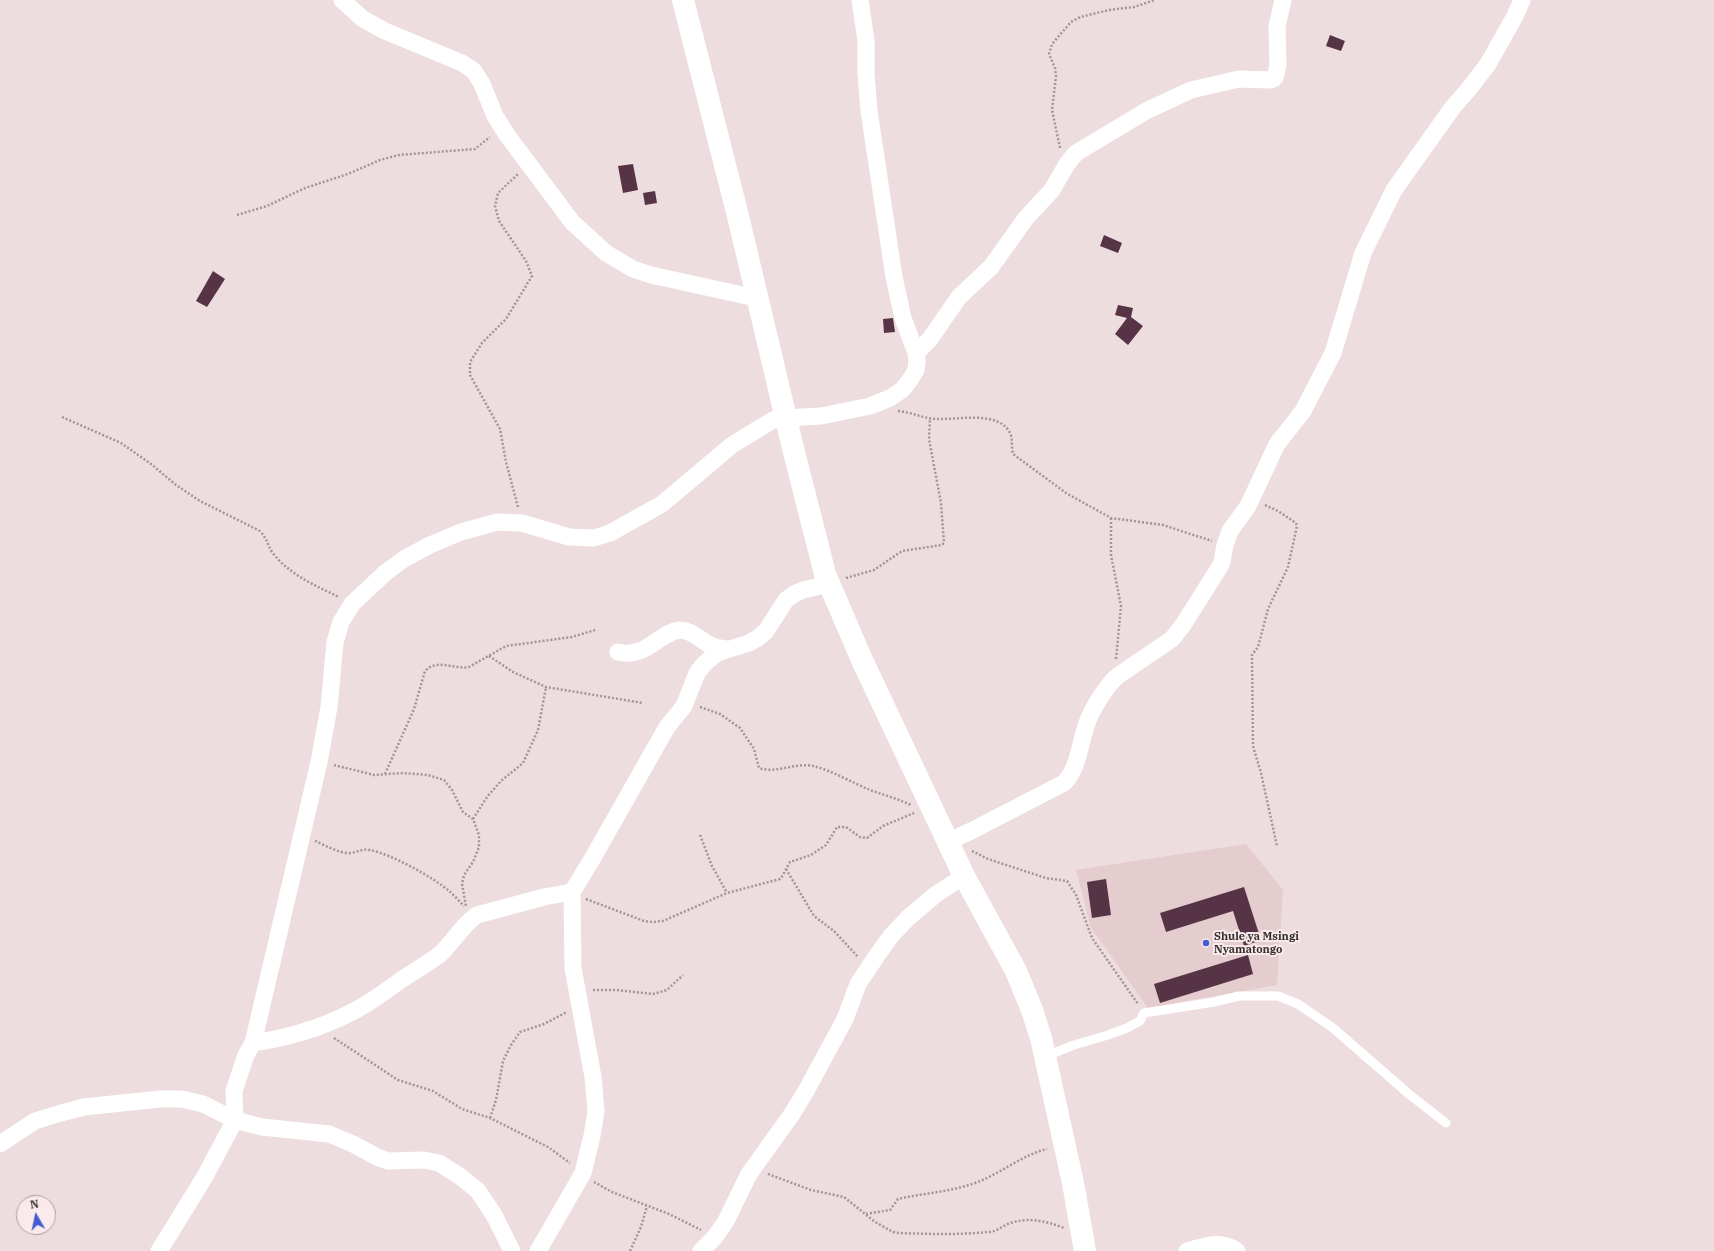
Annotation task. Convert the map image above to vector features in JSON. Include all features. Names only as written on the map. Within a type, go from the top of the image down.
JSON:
[{"type":"street","points":[[342,0],[364,19],[385,31],[462,63],[474,71],[482,84],[495,116],[530,166],[572,222],[606,253],[633,269],[650,276],[756,298]]},
{"type":"street","points":[[683,0],[738,216],[756,298],[829,584],[924,805],[952,841],[964,876],[1016,971],[1041,1038],[1084,1243]]},
{"type":"street","points":[[158,1251],[207,1171],[235,1120],[234,1091],[246,1055],[253,1043],[287,906],[320,762],[335,642],[341,622],[352,604],[385,572],[404,559],[430,545],[461,532],[497,522],[522,523],[569,537],[594,538],[602,536],[662,504],[723,452],[742,438],[773,420],[821,416],[870,406],[890,398],[902,390],[916,370],[916,353],[903,318],[894,277],[869,111],[866,73],[866,41],[860,0]]},
{"type":"street","points":[[916,353],[930,339],[959,297],[991,267],[1026,218],[1052,190],[1067,164],[1076,153],[1085,146],[1146,111],[1191,90],[1239,79],[1271,80],[1275,78],[1278,65],[1277,26],[1283,0]]},
{"type":"street","points":[[952,841],[1053,789],[1069,778],[1089,718],[1116,678],[1166,644],[1177,633],[1219,568],[1230,531],[1252,499],[1277,444],[1302,411],[1333,353],[1364,253],[1394,190],[1453,107],[1488,64],[1515,16],[1522,0]]},
{"type":"street","points":[[538,1251],[583,1173],[592,1136],[596,1111],[593,1077],[573,968],[572,892],[667,727],[686,702],[695,677],[704,664],[717,653],[749,643],[758,638],[772,623],[779,609],[786,600],[794,594],[803,590],[829,584]]},
{"type":"street","points":[[618,652],[627,654],[644,649],[679,630],[687,631],[712,646],[728,649]]},
{"type":"street","points":[[701,1251],[715,1237],[726,1221],[745,1180],[758,1159],[792,1114],[806,1091],[845,1019],[855,991],[869,967],[891,936],[908,918],[935,895],[964,876]]},
{"type":"street","points":[[253,1043],[274,1040],[317,1026],[367,1004],[438,955],[453,941],[467,922],[477,915],[544,897],[572,892]]},
{"type":"street","points":[[0,1144],[35,1120],[84,1107],[160,1099],[182,1099],[203,1104],[235,1120],[262,1127],[329,1134],[388,1161],[424,1160],[440,1163],[462,1177],[478,1190],[494,1215],[512,1251]]},
{"type":"street","points":[[1186,1251],[1220,1244],[1228,1245],[1237,1251]]},
{"type":"lane","points":[[1044,1057],[1074,1045],[1127,1028],[1140,1021],[1144,1013],[1214,1002],[1239,996],[1278,996],[1298,1004],[1333,1028],[1410,1095],[1446,1123]]},
{"type":"path","points":[[1061,174],[1059,141],[1052,110],[1056,71],[1049,54],[1050,47],[1071,22],[1080,17],[1109,10],[1134,7],[1154,0]]},
{"type":"path","points":[[237,215],[266,206],[305,188],[348,174],[380,160],[399,155],[475,149],[488,140],[500,124]]},
{"type":"path","points":[[522,523],[506,462],[500,429],[470,374],[470,362],[482,343],[506,319],[532,276],[526,261],[499,221],[495,206],[498,193],[514,177],[530,166]]},
{"type":"path","points":[[896,411],[916,414],[930,419],[992,419],[1001,423],[1010,433],[1013,454],[1066,493],[1110,518],[1163,524],[1225,545]]},
{"type":"path","points":[[62,417],[121,443],[151,464],[176,485],[200,501],[260,531],[266,538],[272,552],[286,566],[308,582],[352,604]]},
{"type":"path","points":[[829,584],[874,570],[902,551],[943,544],[945,541],[941,503],[929,439],[930,419]]},
{"type":"path","points":[[1252,499],[1278,511],[1296,523],[1297,526],[1288,567],[1268,609],[1258,647],[1252,655],[1253,746],[1261,773],[1277,846]]},
{"type":"path","points":[[1110,518],[1111,555],[1121,606],[1116,678]]},
{"type":"path","points":[[385,774],[414,709],[425,671],[433,665],[463,668],[469,667],[506,646],[572,636],[595,630]]},
{"type":"path","points":[[489,656],[513,672],[546,687],[643,703]]},
{"type":"path","points":[[473,818],[496,786],[523,763],[538,730],[546,687]]},
{"type":"path","points":[[686,702],[720,714],[740,728],[754,749],[758,768],[764,770],[777,770],[802,766],[813,766],[924,805]]},
{"type":"path","points":[[302,836],[343,852],[357,852],[365,849],[372,850],[398,860],[449,890],[466,908],[462,884],[464,876],[480,847],[479,835],[473,818],[463,812],[452,790],[444,780],[428,775],[403,773],[374,775],[320,762]]},
{"type":"path","points":[[572,892],[583,898],[653,922],[663,921],[727,893],[774,881],[783,876],[790,862],[811,855],[826,845],[837,827],[846,827],[860,837],[867,838],[883,826],[908,816],[924,805]]},
{"type":"path","points":[[700,835],[712,866],[727,893]]},
{"type":"path","points":[[952,841],[988,859],[1046,878],[1067,881],[1076,895],[1092,938],[1144,1013]]},
{"type":"path","points":[[786,869],[814,916],[834,931],[869,967]]},
{"type":"path","points":[[490,1118],[496,1100],[503,1061],[520,1032],[544,1024],[565,1013],[578,995],[617,990],[653,994],[667,990],[683,975]]},
{"type":"path","points":[[317,1026],[398,1080],[433,1091],[462,1109],[490,1118],[548,1147],[599,1186],[628,1200],[669,1214],[715,1237]]},
{"type":"path","points":[[866,1214],[890,1210],[896,1201],[901,1198],[974,1184],[1037,1152],[1065,1147]]},
{"type":"path","points":[[745,1180],[758,1174],[770,1174],[811,1190],[844,1197],[885,1228],[899,1233],[948,1234],[990,1232],[1014,1222],[1036,1220],[1062,1227],[1084,1243]]},
{"type":"path","points":[[630,1251],[647,1206]]},
{"type":"shaded area","points":[[1246,844],[1283,890],[1277,985],[1148,1008],[1091,928],[1076,870]]},
{"type":"building","points":[[1330,35],[1345,41],[1341,51],[1326,46]]},
{"type":"building","points":[[633,164],[638,190],[623,193],[618,166]]},
{"type":"building","points":[[655,191],[657,203],[645,205],[643,193]]},
{"type":"building","points":[[1104,235],[1122,243],[1118,253],[1100,246]]},
{"type":"building","points":[[213,271],[225,279],[207,307],[196,301]]},
{"type":"building","points":[[1118,305],[1133,308],[1131,317],[1143,326],[1128,345],[1115,334],[1127,318],[1115,315]]},
{"type":"building","points":[[893,318],[895,332],[884,333],[883,319]]},
{"type":"building","points":[[1106,879],[1111,915],[1092,918],[1087,882]]},
{"type":"building","points":[[1244,887],[1261,940],[1244,946],[1233,911],[1166,932],[1160,913]]},
{"type":"building","points":[[1248,955],[1253,974],[1160,1003],[1154,984]]},
{"type":"place","name":"Shule ya Msingi Nyamatongo","points":[[1206,943]]}]
